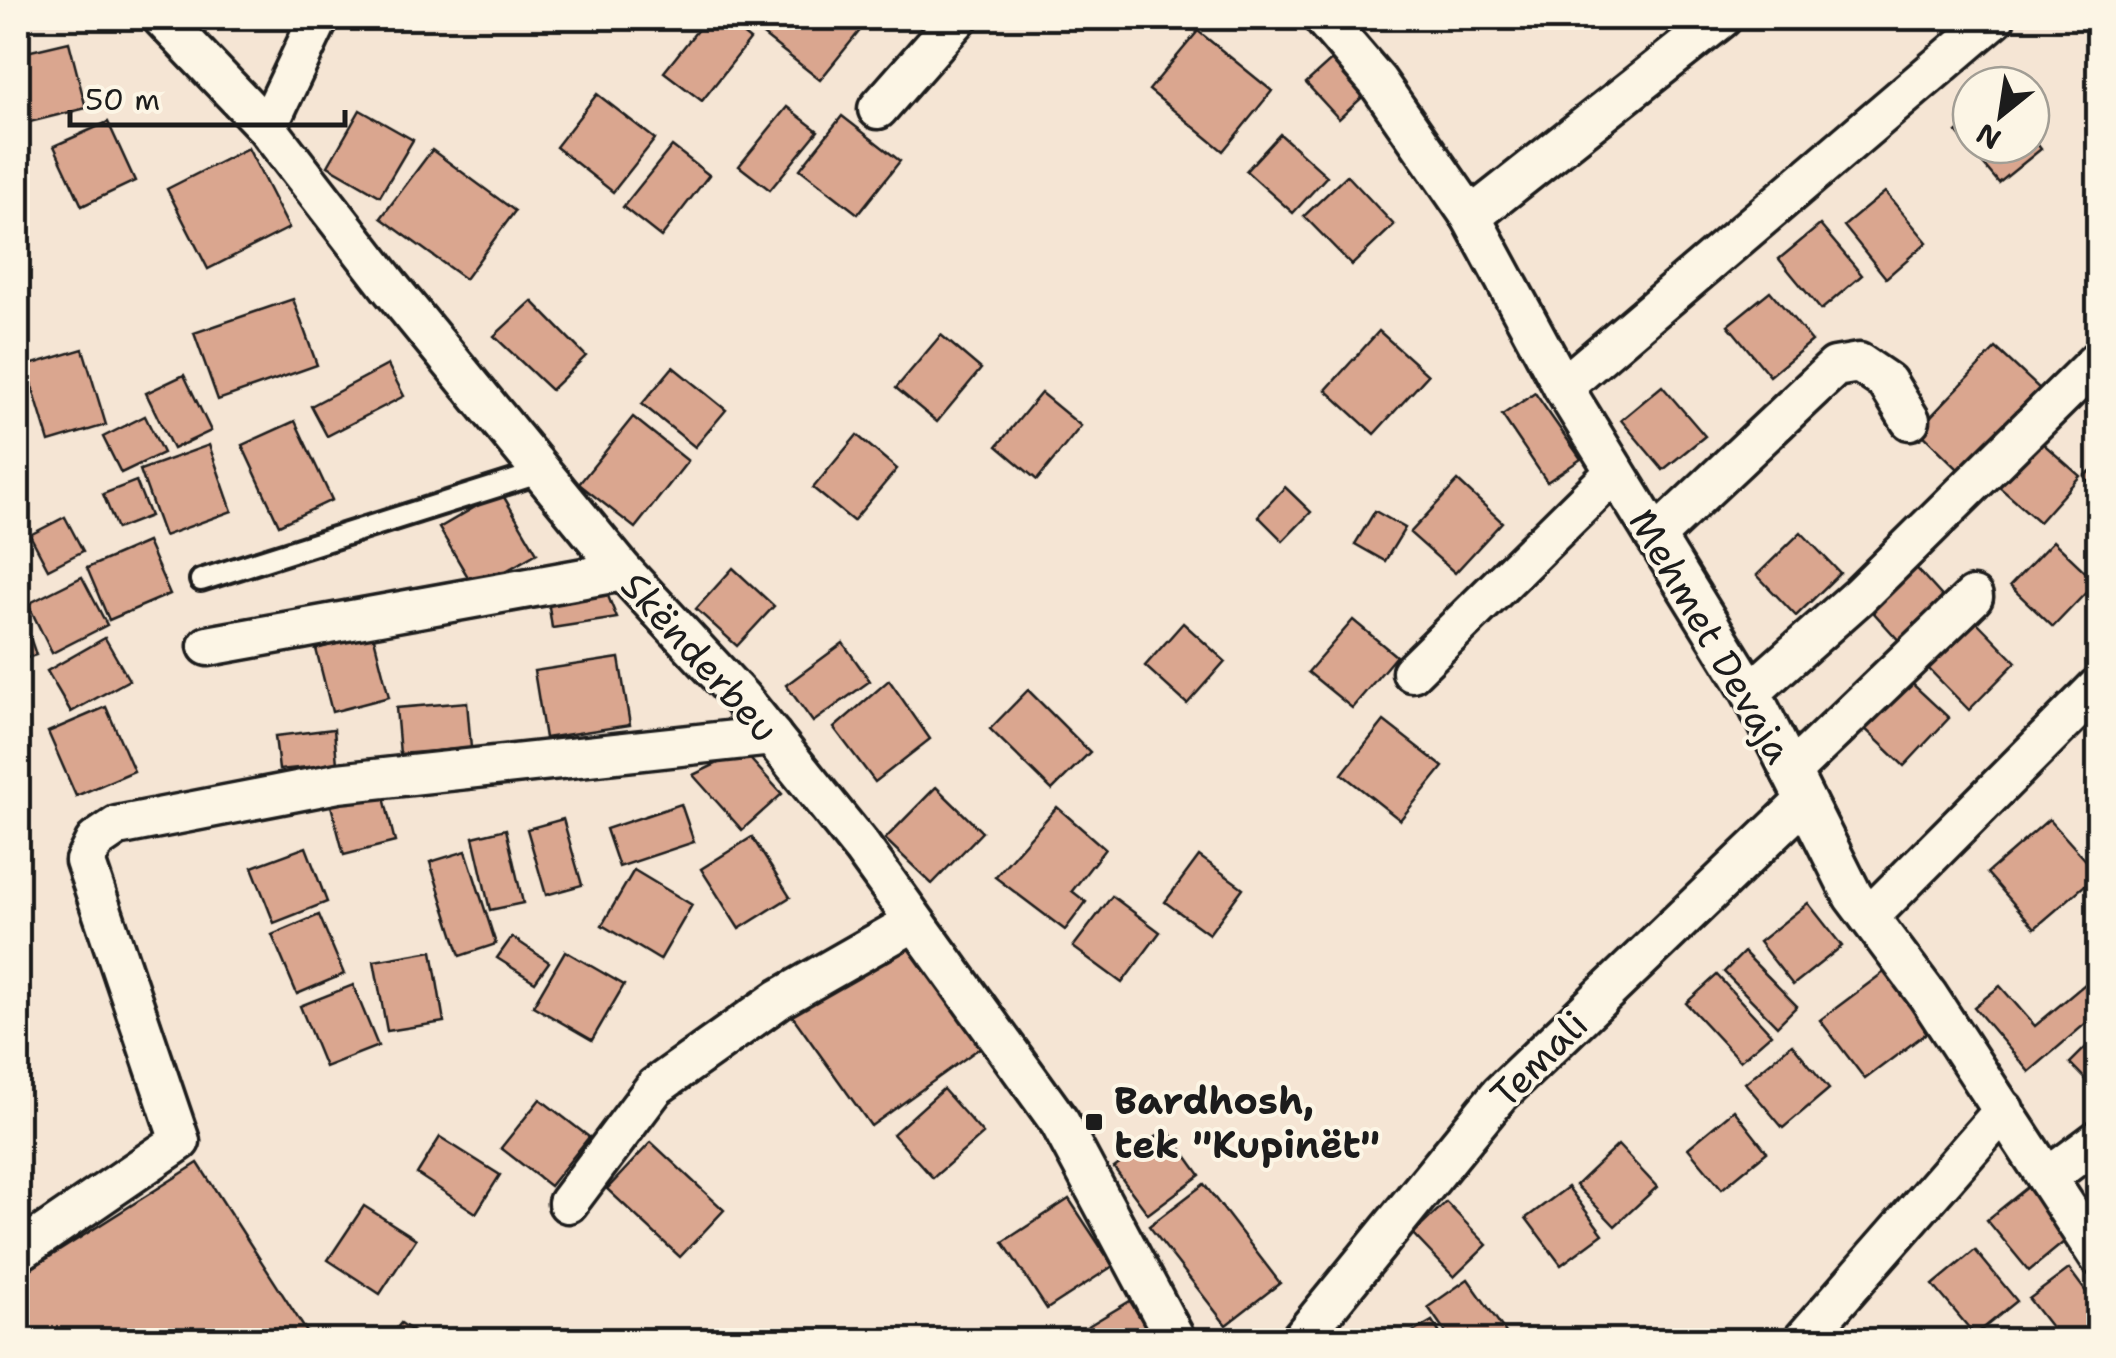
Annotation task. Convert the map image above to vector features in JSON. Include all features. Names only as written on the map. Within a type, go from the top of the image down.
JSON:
[{"type":"street","name":"Skënderbeu","points":[[162,18],[266,128],[622,571],[772,736],[862,848],[1060,1123],[1176,1340]]},
{"type":"street","points":[[266,128],[319,18]]},
{"type":"street","points":[[878,109],[958,18]]},
{"type":"street","name":"Mehmet Devaja","points":[[1323,18],[1376,81],[1471,217],[1563,386],[1752,692],[1853,896],[2004,1110],[2098,1256]]},
{"type":"street","points":[[1471,217],[1722,18]]},
{"type":"street","points":[[1563,386],[1995,18]]},
{"type":"street","points":[[1752,692],[1859,596],[2098,360]]},
{"type":"street","points":[[1656,537],[1835,366],[1859,363],[1887,382],[1910,420]]},
{"type":"street","points":[[1412,672],[1615,472]]},
{"type":"street","points":[[208,646],[622,571]]},
{"type":"street","name":"Temali","points":[[1300,1340],[1500,1094],[1798,787],[1973,597]]},
{"type":"street","points":[[1869,917],[2098,686]]},
{"type":"street","points":[[18,1252],[180,1141],[86,861],[96,840],[118,826],[338,783],[772,736]]},
{"type":"street","points":[[568,1203],[655,1088],[779,999],[914,922]]},
{"type":"street","points":[[1803,1340],[2004,1110]]},
{"type":"street","points":[[2047,1178],[2098,1140]]},
{"type":"lane","points":[[201,580],[542,472]]},
{"type":"building","points":[[707,18],[722,18],[750,40],[702,101],[664,72]]},
{"type":"building","points":[[777,18],[849,18],[862,28],[820,80],[763,35]]},
{"type":"building","points":[[2098,18],[2098,46],[2077,21]]},
{"type":"building","points":[[1198,31],[1272,91],[1223,151],[1149,90]]},
{"type":"building","points":[[69,42],[86,108],[18,125],[18,54]]},
{"type":"building","points":[[1337,55],[1370,90],[1339,119],[1306,83]]},
{"type":"building","points":[[597,94],[655,139],[613,192],[556,147]]},
{"type":"building","points":[[787,107],[818,131],[770,190],[739,166]]},
{"type":"building","points":[[360,110],[413,140],[380,196],[328,166]]},
{"type":"building","points":[[842,116],[900,161],[858,214],[800,169]]},
{"type":"building","points":[[108,122],[135,181],[82,206],[54,146]]},
{"type":"building","points":[[1280,134],[1327,176],[1293,213],[1246,171]]},
{"type":"building","points":[[672,146],[709,175],[661,237],[623,207]]},
{"type":"building","points":[[248,148],[289,228],[208,269],[167,189]]},
{"type":"building","points":[[432,150],[515,211],[465,279],[381,218]]},
{"type":"building","points":[[1984,165],[2021,165],[1999,183]]},
{"type":"building","points":[[1347,175],[1394,225],[1352,265],[1304,216]]},
{"type":"building","points":[[1885,192],[1927,242],[1886,278],[1844,226]]},
{"type":"building","points":[[1820,225],[1862,275],[1821,310],[1779,259]]},
{"type":"building","points":[[1770,291],[1812,341],[1770,376],[1728,325]]},
{"type":"building","points":[[293,299],[317,365],[218,400],[194,333]]},
{"type":"building","points":[[532,301],[586,356],[551,390],[494,336]]},
{"type":"building","points":[[1379,331],[1428,375],[1374,434],[1326,390]]},
{"type":"building","points":[[941,335],[981,369],[937,422],[896,388]]},
{"type":"building","points":[[1996,348],[2041,390],[1962,473],[1918,430]]},
{"type":"building","points":[[83,349],[106,425],[49,442],[26,366]]},
{"type":"building","points":[[388,365],[404,396],[327,436],[311,406]]},
{"type":"building","points":[[673,367],[726,410],[695,447],[642,404]]},
{"type":"building","points":[[184,375],[211,431],[173,449],[146,393]]},
{"type":"building","points":[[1662,386],[1705,436],[1663,470],[1621,420]]},
{"type":"building","points":[[1041,393],[1081,426],[1037,480],[997,446]]},
{"type":"building","points":[[1535,393],[1581,459],[1547,482],[1502,415]]},
{"type":"building","points":[[145,416],[163,453],[121,473],[103,437]]},
{"type":"building","points":[[633,417],[688,461],[635,528],[579,484]]},
{"type":"building","points":[[295,421],[332,500],[279,525],[242,445]]},
{"type":"building","points":[[857,435],[897,469],[853,521],[813,488]]},
{"type":"building","points":[[2039,440],[2080,476],[2039,522],[1998,486]]},
{"type":"building","points":[[209,445],[232,511],[164,536],[140,470]]},
{"type":"building","points":[[2098,465],[2098,494],[2084,476]]},
{"type":"building","points":[[136,481],[150,516],[117,529],[103,494]]},
{"type":"building","points":[[1458,481],[1502,522],[1455,573],[1410,533]]},
{"type":"building","points":[[1285,487],[1311,512],[1283,541],[1258,516]]},
{"type":"building","points":[[501,492],[537,553],[475,589],[439,528]]},
{"type":"building","points":[[1375,511],[1405,528],[1385,561],[1355,544]]},
{"type":"building","points":[[65,517],[83,551],[48,569],[30,535]]},
{"type":"building","points":[[1801,532],[1840,573],[1796,616],[1757,575]]},
{"type":"building","points":[[2053,541],[2096,582],[2053,627],[2010,586]]},
{"type":"building","points":[[147,542],[170,594],[109,620],[87,568]]},
{"type":"building","points":[[1911,562],[1948,603],[1902,644],[1865,603]]},
{"type":"building","points":[[733,568],[774,606],[737,646],[696,609]]},
{"type":"building","points":[[82,577],[107,625],[52,653],[28,604]]},
{"type":"building","points":[[606,591],[617,618],[552,628],[548,600]]},
{"type":"building","points":[[18,602],[36,655],[18,661]]},
{"type":"building","points":[[1353,620],[1396,656],[1352,708],[1308,672]]},
{"type":"building","points":[[1976,621],[2016,662],[1969,710],[1928,668]]},
{"type":"building","points":[[1183,623],[1225,661],[1187,704],[1145,666]]},
{"type":"building","points":[[373,634],[389,697],[332,712],[316,649]]},
{"type":"building","points":[[105,638],[129,680],[71,712],[47,671]]},
{"type":"building","points":[[843,643],[870,681],[813,722],[786,685]]},
{"type":"building","points":[[619,658],[630,725],[545,738],[534,671]]},
{"type":"building","points":[[1905,677],[1949,718],[1904,766],[1860,724]]},
{"type":"building","points":[[889,680],[930,739],[875,782],[834,728]]},
{"type":"building","points":[[1028,690],[1090,752],[1052,790],[990,729]]},
{"type":"building","points":[[467,702],[471,748],[400,754],[396,708]]},
{"type":"building","points":[[106,707],[134,771],[76,796],[48,732]]},
{"type":"building","points":[[1384,721],[1443,767],[1400,820],[1342,774]]},
{"type":"building","points":[[334,729],[337,764],[279,770],[275,736]]},
{"type":"building","points":[[743,751],[782,794],[742,830],[693,775]]},
{"type":"building","points":[[381,785],[395,842],[344,855],[329,798]]},
{"type":"building","points":[[936,787],[982,832],[932,884],[885,839]]},
{"type":"building","points":[[681,804],[694,842],[619,867],[606,829]]},
{"type":"building","points":[[1057,807],[1105,849],[1072,891],[1086,902],[1065,930],[995,877]]},
{"type":"building","points":[[563,819],[582,885],[546,895],[527,829]]},
{"type":"building","points":[[2049,819],[2098,874],[2035,928],[1987,873]]},
{"type":"building","points":[[506,829],[523,903],[490,910],[473,837]]},
{"type":"building","points":[[752,837],[790,897],[739,929],[701,869]]},
{"type":"building","points":[[306,847],[327,902],[274,923],[252,867]]},
{"type":"building","points":[[466,851],[496,944],[460,956],[430,862]]},
{"type":"building","points":[[1199,856],[1243,888],[1209,934],[1165,902]]},
{"type":"building","points":[[634,870],[692,905],[660,960],[602,925]]},
{"type":"building","points":[[1112,896],[1160,932],[1122,983],[1073,947]]},
{"type":"building","points":[[1808,903],[1842,946],[1793,985],[1759,942]]},
{"type":"building","points":[[319,915],[344,974],[297,994],[272,935]]},
{"type":"building","points":[[900,936],[981,1047],[871,1126],[791,1014]]},
{"type":"building","points":[[512,937],[549,962],[535,982],[497,958]]},
{"type":"building","points":[[432,951],[444,1022],[387,1031],[374,961]]},
{"type":"building","points":[[565,951],[624,985],[592,1040],[533,1006]]},
{"type":"building","points":[[1744,952],[1797,1006],[1777,1026],[1724,972]]},
{"type":"building","points":[[1884,972],[1929,1031],[1865,1079],[1820,1020]]},
{"type":"building","points":[[1717,975],[1771,1034],[1740,1061],[1686,1003]]},
{"type":"building","points":[[2085,984],[2098,1000],[2098,1013],[2029,1072],[1974,1007],[2000,986],[2035,1026]]},
{"type":"building","points":[[353,985],[378,1046],[325,1067],[300,1006]]},
{"type":"building","points":[[2098,1035],[2098,1092],[2070,1063]]},
{"type":"building","points":[[1792,1044],[1829,1089],[1783,1128],[1745,1083]]},
{"type":"building","points":[[943,1089],[983,1134],[933,1178],[893,1134]]},
{"type":"building","points":[[540,1099],[589,1137],[550,1186],[501,1148]]},
{"type":"building","points":[[1734,1110],[1767,1152],[1722,1189],[1688,1148]]},
{"type":"building","points":[[1167,1129],[1200,1175],[1148,1214],[1114,1168]]},
{"type":"building","points":[[440,1137],[500,1175],[476,1213],[417,1174]]},
{"type":"building","points":[[651,1142],[724,1210],[680,1257],[607,1189]]},
{"type":"building","points":[[1618,1145],[1657,1187],[1615,1226],[1576,1185]]},
{"type":"building","points":[[198,1163],[312,1340],[18,1340],[18,1277]]},
{"type":"building","points":[[1204,1184],[1280,1283],[1226,1325],[1149,1226]]},
{"type":"building","points":[[2029,1186],[2070,1237],[2029,1271],[1987,1220]]},
{"type":"building","points":[[1568,1187],[1603,1234],[1561,1265],[1526,1218]]},
{"type":"building","points":[[1069,1199],[1113,1266],[1047,1309],[1003,1242]]},
{"type":"building","points":[[1446,1202],[1487,1245],[1454,1277],[1413,1234]]},
{"type":"building","points":[[364,1206],[416,1239],[380,1294],[328,1260]]},
{"type":"building","points":[[1975,1250],[2017,1301],[1975,1335],[1933,1285]]},
{"type":"building","points":[[2069,1269],[2098,1308],[2098,1340],[2061,1340],[2029,1299]]},
{"type":"building","points":[[1468,1279],[1511,1340],[1451,1340],[1428,1307]]},
{"type":"building","points":[[1130,1301],[1154,1340],[1065,1340]]},
{"type":"building","points":[[1432,1321],[1444,1340],[1399,1340]]},
{"type":"building","points":[[401,1323],[425,1340],[387,1340]]},
{"type":"place","name":"Bardhosh, tek \"Kupinët\"","points":[[1094,1122]]}]
